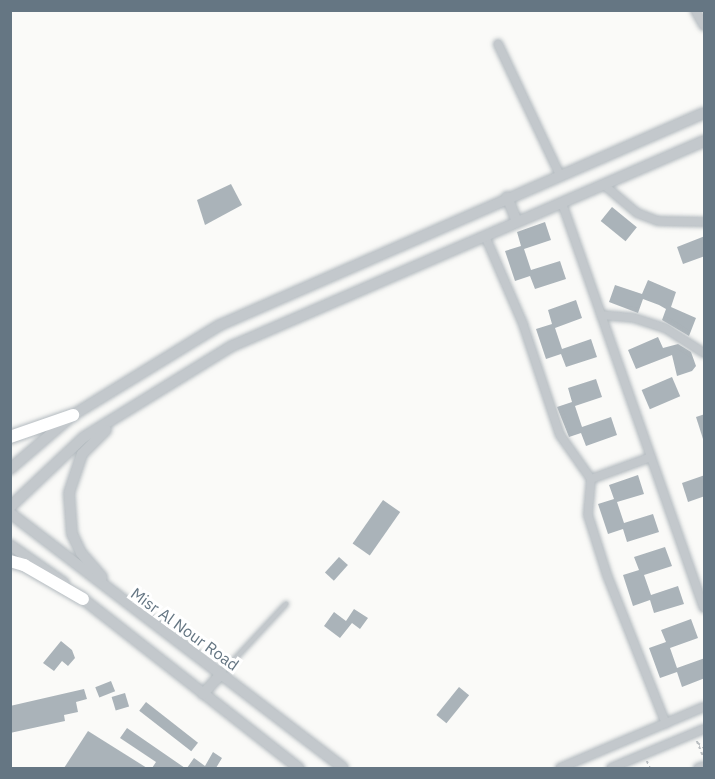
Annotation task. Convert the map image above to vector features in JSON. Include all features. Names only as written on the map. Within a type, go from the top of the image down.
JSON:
[{"type":"main road","points":[[10,437],[73,415]]},
{"type":"main road","points":[[10,561],[24,565],[83,599]]},
{"type":"street","points":[[695,10],[705,26]]},
{"type":"street","points":[[498,44],[560,175]]},
{"type":"street","points":[[10,469],[73,415],[220,325],[507,197],[705,113]]},
{"type":"street","points":[[10,507],[57,459],[128,408],[232,346],[705,141]]},
{"type":"street","points":[[604,185],[619,201],[658,221],[680,224],[705,222]]},
{"type":"street","points":[[507,197],[517,222]]},
{"type":"street","points":[[562,203],[651,457],[703,594],[705,608]]},
{"type":"street","points":[[485,236],[523,324],[560,435],[591,479],[588,515],[607,575],[666,724]]},
{"type":"street","points":[[602,315],[634,318],[665,328],[705,353]]},
{"type":"street","points":[[123,603],[81,553],[72,534],[69,493],[82,454],[128,408]]},
{"type":"street","points":[[591,479],[651,457]]},
{"type":"street","name":"Misr Al Nour Road","points":[[10,513],[123,603],[221,674],[343,768]]},
{"type":"street","points":[[10,545],[83,599],[299,768]]},
{"type":"street","points":[[203,694],[221,674]]},
{"type":"street","points":[[560,768],[705,707]]},
{"type":"street","points":[[612,768],[705,729]]},
{"type":"street","points":[[698,768],[705,766]]},
{"type":"lane","points":[[221,674],[286,604]]},
{"type":"path","points":[[694,733],[705,759]]},
{"type":"path","points":[[698,743],[705,748]]},
{"type":"building","points":[[231,184],[242,205],[205,225],[197,200]]},
{"type":"building","points":[[612,207],[637,227],[626,241],[601,221]]},
{"type":"building","points":[[545,222],[551,240],[524,249],[531,270],[560,261],[566,279],[535,289],[530,276],[515,281],[505,251],[521,246],[517,232]]},
{"type":"building","points":[[705,236],[705,256],[683,264],[677,247]]},
{"type":"building","points":[[648,280],[676,292],[671,307],[696,318],[689,336],[662,320],[666,309],[659,305],[643,299],[638,313],[609,302],[615,285],[642,294]]},
{"type":"building","points":[[576,300],[582,318],[555,328],[562,349],[591,339],[597,357],[566,367],[561,354],[546,359],[536,329],[552,324],[548,310]]},
{"type":"building","points":[[658,337],[663,348],[678,344],[691,352],[696,366],[692,371],[677,376],[672,355],[636,369],[628,350]]},
{"type":"building","points":[[672,377],[680,396],[650,409],[642,390]]},
{"type":"building","points":[[596,379],[602,397],[575,406],[582,427],[611,417],[617,435],[586,446],[581,433],[569,437],[557,407],[572,402],[568,388]]},
{"type":"building","points":[[705,414],[705,438],[703,439],[696,417]]},
{"type":"building","points":[[638,475],[644,494],[617,502],[624,523],[653,514],[659,532],[627,542],[623,529],[608,534],[598,504],[614,499],[609,485]]},
{"type":"building","points":[[705,475],[705,496],[688,502],[682,483]]},
{"type":"building","points":[[383,500],[400,512],[370,555],[353,543]]},
{"type":"building","points":[[665,547],[672,566],[644,575],[651,595],[678,586],[684,604],[654,613],[650,600],[633,606],[623,575],[639,570],[634,557]]},
{"type":"building","points":[[339,557],[348,565],[334,581],[325,573]]},
{"type":"building","points":[[354,609],[368,618],[360,629],[352,623],[340,638],[324,626],[334,612],[346,621]]},
{"type":"building","points":[[691,619],[698,638],[670,648],[677,668],[705,658],[705,678],[682,687],[677,672],[660,678],[649,648],[666,642],[661,630]]},
{"type":"building","points":[[61,641],[72,650],[75,658],[68,666],[62,661],[54,671],[43,663]]},
{"type":"building","points":[[111,681],[115,691],[99,698],[95,687]]},
{"type":"building","points":[[459,687],[469,695],[446,723],[436,715]]},
{"type":"building","points":[[84,689],[87,699],[76,702],[78,712],[64,715],[65,721],[10,733],[10,706]]},
{"type":"building","points":[[125,693],[129,706],[116,710],[112,697]]},
{"type":"building","points":[[146,702],[198,743],[191,751],[139,711]]},
{"type":"building","points":[[127,728],[185,768],[152,768],[156,762],[120,738]]},
{"type":"building","points":[[88,731],[147,768],[64,768]]},
{"type":"building","points":[[213,752],[222,758],[216,768],[187,768],[194,758],[205,766]]}]
